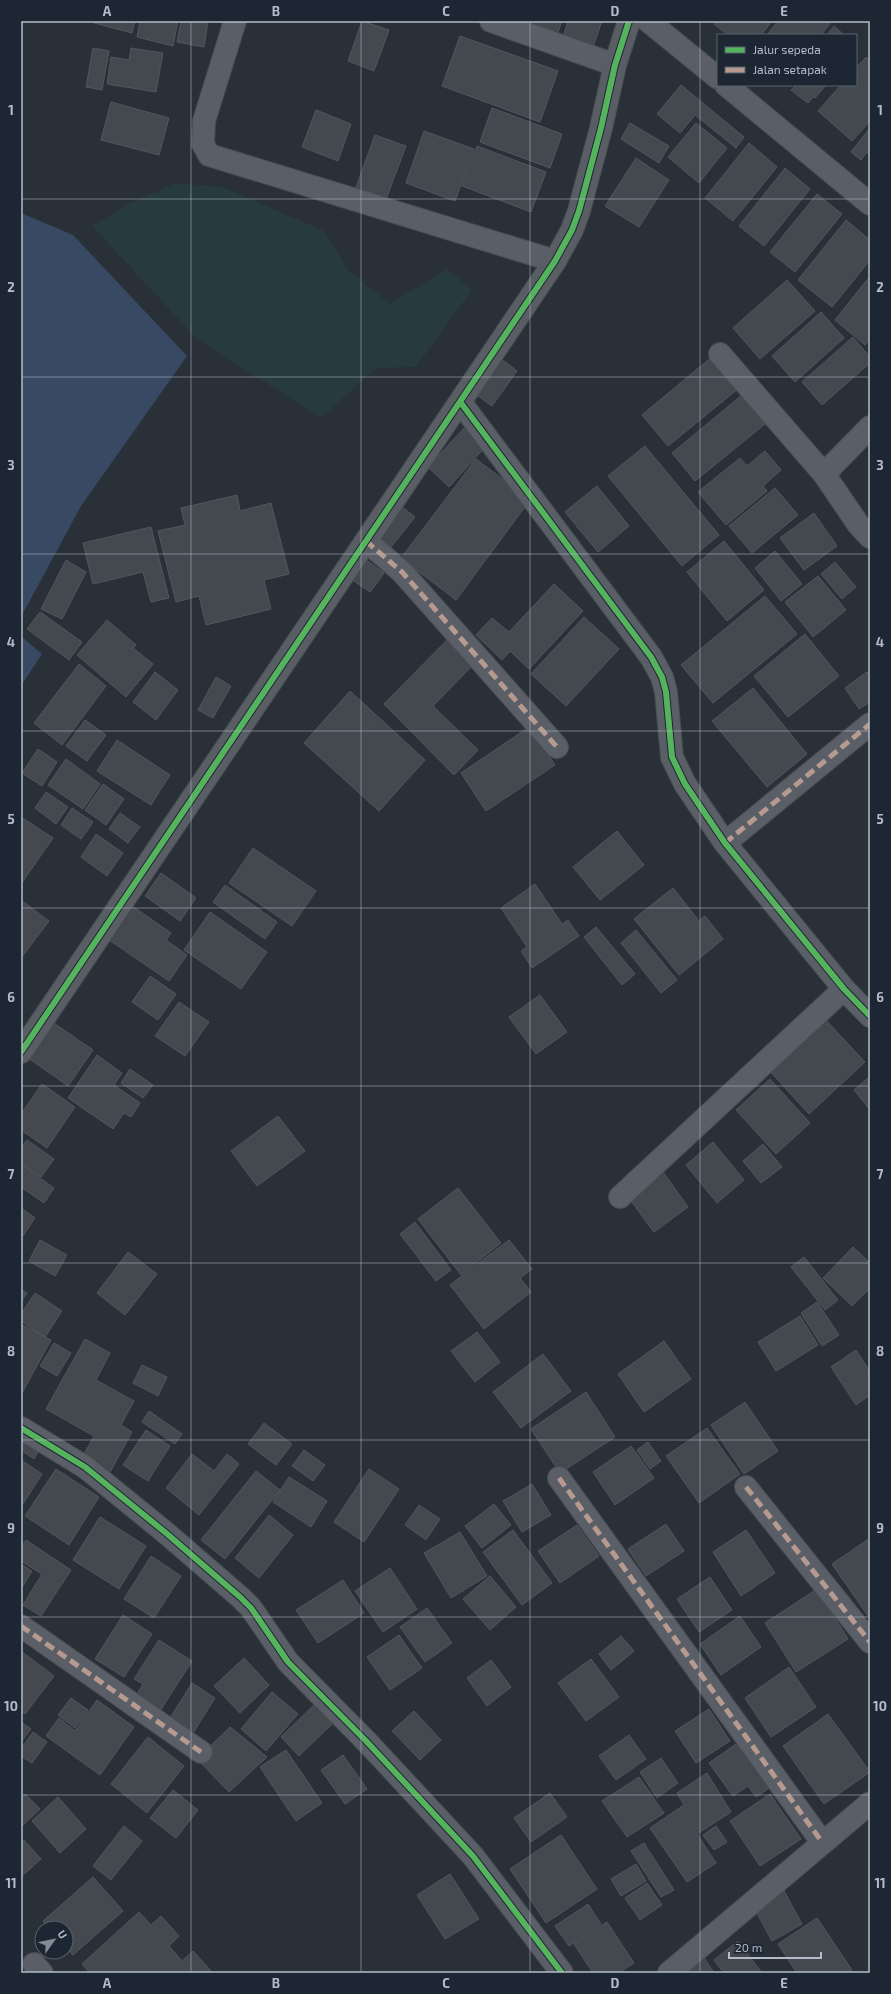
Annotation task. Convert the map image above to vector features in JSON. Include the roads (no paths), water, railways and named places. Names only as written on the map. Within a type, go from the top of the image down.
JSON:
[{"type":"street","points":[[235,21],[204,121],[203,144],[209,155],[555,261]]},
{"type":"street","points":[[491,21],[615,65]]},
{"type":"street","points":[[21,1052],[555,261],[572,230],[579,211],[601,128],[615,65],[630,21]]},
{"type":"street","points":[[648,21],[717,77]]},
{"type":"street","points":[[727,86],[870,204]]},
{"type":"street","points":[[720,354],[824,474],[858,524],[870,537]]},
{"type":"street","points":[[460,403],[651,657],[662,677],[666,692],[672,757],[677,770],[725,843],[844,990],[870,1016]]},
{"type":"street","points":[[824,474],[870,427]]},
{"type":"street","points":[[366,541],[402,572],[557,747]]},
{"type":"street","points":[[725,843],[870,724]]},
{"type":"street","points":[[620,1197],[844,990]]},
{"type":"street","points":[[21,1428],[85,1467],[166,1532],[251,1608],[288,1662],[367,1742],[473,1856],[562,1973]]},
{"type":"street","points":[[559,1478],[822,1842]]},
{"type":"street","points":[[746,1487],[870,1642]]},
{"type":"street","points":[[21,1626],[201,1752]]},
{"type":"street","points":[[669,1973],[822,1842],[870,1803]]},
{"type":"water","points":[[21,213],[73,235],[187,356],[81,506],[21,617]]},
{"type":"water","points":[[21,636],[42,654],[21,686]]}]
